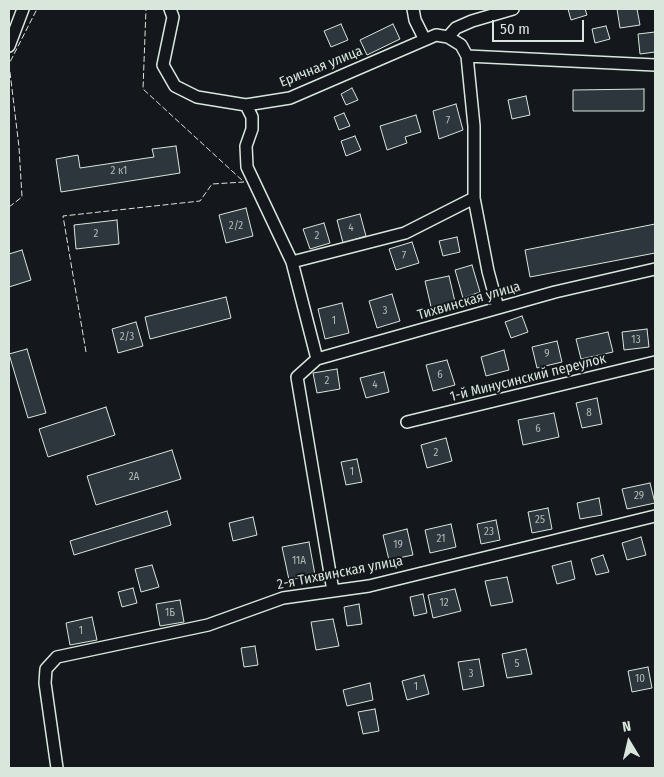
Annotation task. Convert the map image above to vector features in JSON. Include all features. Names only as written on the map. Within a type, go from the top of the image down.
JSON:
[{"type":"street","points":[[9,46],[24,9]]},
{"type":"street","name":"Еричная улица","points":[[170,9],[173,17],[164,65],[175,86],[197,98],[246,105],[290,98],[424,38]]},
{"type":"street","points":[[413,9],[415,20],[424,38],[436,35],[448,37],[462,45],[467,56],[474,126],[474,198],[488,271],[498,308]]},
{"type":"street","points":[[448,37],[456,28],[472,21],[513,9]]},
{"type":"street","points":[[467,56],[655,65]]},
{"type":"street","points":[[246,105],[252,117],[252,129],[246,146],[247,167],[292,262],[317,359]]},
{"type":"street","points":[[292,262],[405,233],[474,198]]},
{"type":"street","name":"Тихвинская улица","points":[[333,591],[297,377],[317,359],[555,292],[655,269]]},
{"type":"street","name":"1-й Минусинский переулок","points":[[407,422],[655,362]]},
{"type":"street","name":"2-я Тихвинская улица","points":[[57,768],[45,683],[46,669],[57,657],[208,626],[283,598],[369,586],[655,516]]},
{"type":"building","points":[[568,9],[585,9],[587,15],[571,20]]},
{"type":"building","points":[[617,9],[637,9],[640,25],[620,28]]},
{"type":"building","points":[[341,24],[348,40],[331,47],[324,31]]},
{"type":"building","points":[[393,24],[400,39],[367,55],[360,40]]},
{"type":"building","points":[[606,26],[610,39],[595,43],[592,29]]},
{"type":"building","points":[[655,32],[655,52],[640,54],[638,34]]},
{"type":"building","points":[[352,88],[358,100],[346,105],[341,94]]},
{"type":"building","points":[[644,89],[644,111],[573,111],[573,90]]},
{"type":"building","points":[[526,96],[530,115],[512,119],[508,100]]},
{"type":"building","points":[[456,104],[463,130],[439,139],[433,111]]},
{"type":"building","points":[[344,113],[350,126],[339,130],[334,117]]},
{"type":"building","points":[[416,115],[421,132],[405,137],[407,143],[387,150],[380,126]]},
{"type":"building","points":[[355,136],[361,150],[346,156],[341,141]]},
{"type":"building","points":[[176,146],[180,173],[61,192],[56,159],[78,155],[80,168],[154,157],[152,149]]},
{"type":"building","points":[[246,208],[253,236],[226,243],[219,215]]},
{"type":"building","points":[[360,214],[366,236],[343,243],[337,220]]},
{"type":"building","points":[[117,220],[119,244],[76,249],[74,225]]},
{"type":"building","points":[[324,223],[330,243],[310,249],[303,229]]},
{"type":"building","points":[[655,224],[655,253],[530,277],[525,250]]},
{"type":"building","points":[[457,237],[460,252],[443,256],[439,241]]},
{"type":"building","points":[[412,242],[419,263],[396,270],[389,249]]},
{"type":"building","points":[[22,250],[31,280],[9,287],[9,254]]},
{"type":"building","points":[[472,265],[480,292],[463,298],[455,270]]},
{"type":"building","points":[[449,276],[456,306],[432,311],[425,281]]},
{"type":"building","points":[[392,294],[400,321],[377,328],[369,301]]},
{"type":"building","points":[[226,297],[231,318],[150,339],[145,317]]},
{"type":"building","points":[[342,303],[349,333],[325,339],[318,309]]},
{"type":"building","points":[[522,316],[528,332],[511,338],[505,322]]},
{"type":"building","points":[[136,322],[143,346],[118,353],[112,329]]},
{"type":"building","points":[[647,329],[649,347],[624,350],[622,332]]},
{"type":"building","points":[[608,332],[613,352],[581,359],[576,339]]},
{"type":"building","points":[[557,341],[562,362],[537,368],[532,347]]},
{"type":"building","points":[[27,349],[46,413],[28,418],[9,354]]},
{"type":"building","points":[[504,350],[509,370],[486,376],[481,357]]},
{"type":"building","points":[[447,360],[455,385],[433,391],[426,365]]},
{"type":"building","points":[[337,369],[340,389],[317,393],[313,373]]},
{"type":"building","points":[[384,372],[389,392],[366,398],[360,378]]},
{"type":"building","points":[[597,398],[602,424],[582,428],[576,403]]},
{"type":"building","points":[[106,407],[115,435],[48,457],[39,429]]},
{"type":"building","points":[[554,413],[559,437],[523,445],[518,420]]},
{"type":"building","points":[[446,438],[452,461],[427,468],[421,445]]},
{"type":"building","points":[[172,450],[181,479],[96,505],[87,476]]},
{"type":"building","points":[[357,459],[362,482],[346,485],[341,462]]},
{"type":"building","points":[[650,483],[655,503],[627,509],[622,489]]},
{"type":"building","points":[[599,498],[602,515],[580,519],[577,503]]},
{"type":"building","points":[[548,508],[552,529],[532,533],[528,512]]},
{"type":"building","points":[[167,511],[171,525],[74,555],[70,541]]},
{"type":"building","points":[[253,517],[257,535],[233,541],[229,523]]},
{"type":"building","points":[[496,520],[500,540],[481,544],[477,524]]},
{"type":"building","points":[[451,524],[456,547],[430,553],[425,530]]},
{"type":"building","points":[[407,529],[413,555],[389,560],[383,535]]},
{"type":"building","points":[[641,537],[646,555],[627,560],[622,543]]},
{"type":"building","points":[[309,542],[315,575],[289,580],[282,547]]},
{"type":"building","points":[[603,555],[609,572],[596,575],[591,559]]},
{"type":"building","points":[[571,561],[575,579],[557,584],[552,566]]},
{"type":"building","points":[[152,565],[159,587],[141,592],[135,569]]},
{"type":"building","points":[[507,577],[513,602],[491,606],[485,581]]},
{"type":"building","points":[[133,588],[137,603],[122,607],[118,592]]},
{"type":"building","points":[[455,589],[461,611],[433,618],[428,595]]},
{"type":"building","points":[[423,594],[427,613],[414,616],[410,597]]},
{"type":"building","points":[[180,600],[184,622],[160,626],[156,604]]},
{"type":"building","points":[[359,604],[362,624],[347,626],[344,607]]},
{"type":"building","points":[[92,617],[97,640],[70,645],[66,623]]},
{"type":"building","points":[[333,619],[339,646],[316,650],[311,622]]},
{"type":"building","points":[[255,646],[258,665],[244,667],[241,648]]},
{"type":"building","points":[[526,649],[532,674],[507,678],[502,654]]},
{"type":"building","points":[[479,659],[484,686],[463,690],[458,662]]},
{"type":"building","points":[[648,667],[652,688],[632,692],[628,671]]},
{"type":"building","points":[[424,675],[429,694],[407,700],[402,681]]},
{"type":"building","points":[[370,683],[373,700],[347,706],[343,690]]},
{"type":"building","points":[[375,709],[379,731],[363,734],[358,712]]},
{"type":"fence","points":[[9,207],[22,197],[19,147],[9,64],[37,9]]},
{"type":"fence","points":[[86,352],[63,216],[200,201],[212,184],[244,182],[143,89],[146,9]]}]
